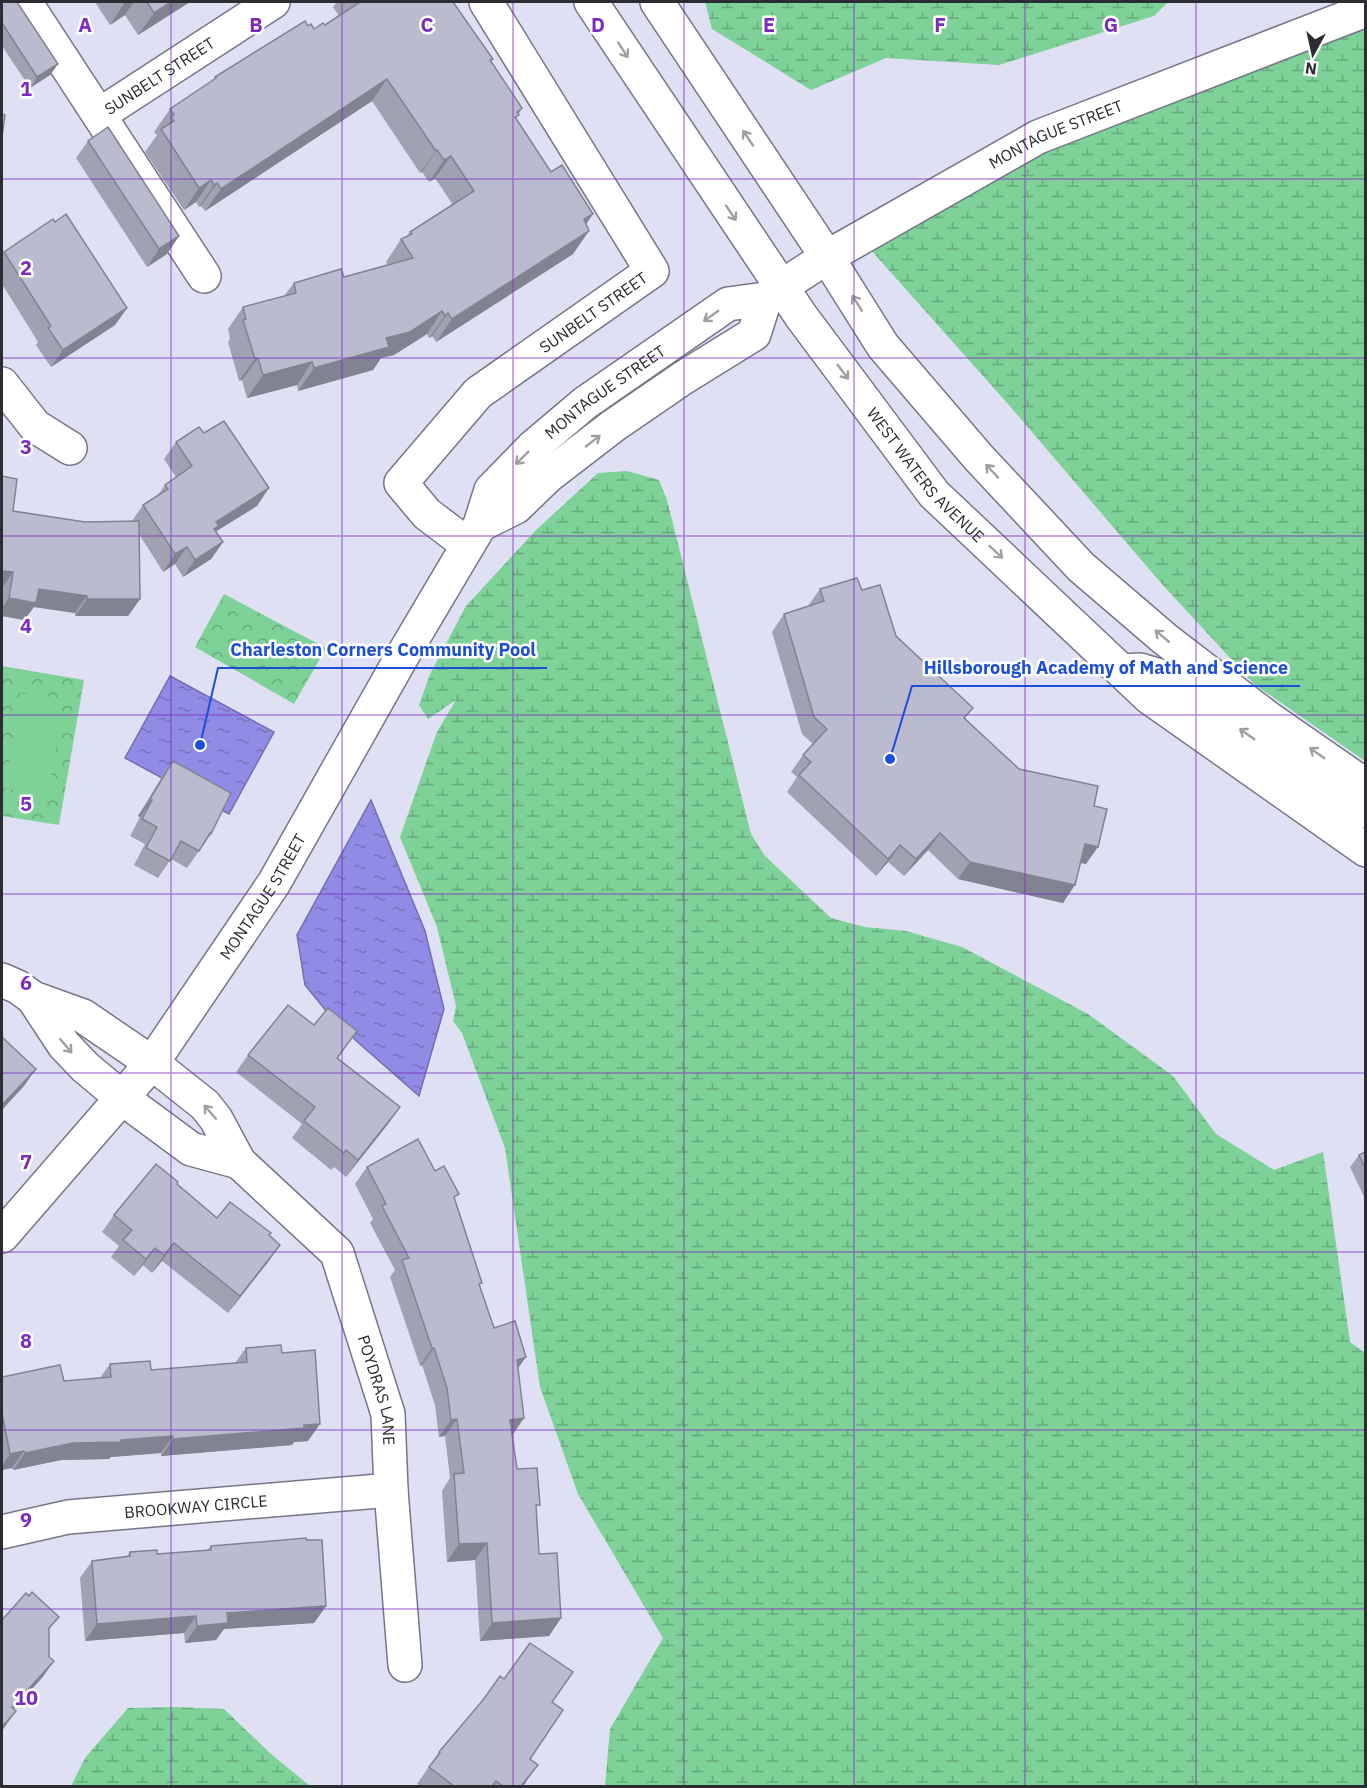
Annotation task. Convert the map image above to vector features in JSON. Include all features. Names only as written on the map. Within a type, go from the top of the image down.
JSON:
[{"type":"street","name":"SUNBELT STREET","points":[[25,2],[99,115],[273,2]]},
{"type":"street","name":"SUNBELT STREET","points":[[474,535],[427,514],[401,483],[478,393],[652,271],[486,2]]},
{"type":"street","name":"WEST WATERS AVENUE","points":[[591,2],[773,293],[934,494],[1149,697],[1365,850]]},
{"type":"street","points":[[657,2],[827,256],[883,345],[979,458],[1081,567],[1165,639],[1268,718],[1365,786]]},
{"type":"street","name":"MONTAGUE STREET","points":[[2,1236],[152,1063],[274,883],[400,660],[474,535],[491,490],[533,447],[585,403],[728,304],[773,293],[827,256],[1038,137],[1365,10]]},
{"type":"street","points":[[99,115],[204,276]]},
{"type":"street","points":[[2,384],[35,426],[70,447]]},
{"type":"street","points":[[1122,671],[1140,670],[1167,678],[1348,806],[1365,811]]},
{"type":"street","name":"POYDRAS LANE","points":[[2,980],[18,987],[33,998],[83,1016],[152,1063],[205,1105],[216,1119],[239,1162],[337,1252],[388,1414],[391,1490],[405,1665]]},
{"type":"street","name":"POYDRAS LANE","points":[[33,998],[64,1045],[85,1067],[122,1098],[191,1149],[239,1162]]},
{"type":"street","name":"BROOKWAY CIRCLE","points":[[2,1532],[68,1517],[391,1490]]},
{"type":"green space","points":[[705,2],[1168,2],[1154,16],[999,65],[886,58],[811,90],[712,29]]},
{"type":"green space","points":[[1365,26],[1365,761],[1254,684],[1161,583],[1008,404],[870,249],[1043,151]]},
{"type":"green space","points":[[627,471],[659,480],[667,500],[751,834],[765,856],[831,918],[865,927],[906,931],[962,947],[1088,1014],[1173,1076],[1216,1134],[1274,1170],[1323,1152],[1350,1342],[1365,1353],[1365,1786],[605,1786],[610,1729],[663,1638],[578,1494],[540,1387],[505,1148],[462,1033],[453,1021],[456,1006],[437,927],[400,837],[437,732],[456,700],[428,719],[419,705],[430,674],[466,606],[536,530],[598,473]]},
{"type":"green space","points":[[224,594],[326,648],[294,704],[195,647]]},
{"type":"green space","points":[[2,666],[84,680],[59,825],[2,816]]},
{"type":"green space","points":[[20,693],[63,700],[48,795],[5,788]]},
{"type":"green space","points":[[128,1708],[224,1709],[271,1754],[310,1786],[71,1786],[85,1758]]},
{"type":"water","points":[[170,676],[274,732],[229,814],[125,758]]},
{"type":"water","points":[[371,800],[425,931],[444,1009],[419,1096],[336,1023],[305,985],[297,935]]},
{"type":"building","points":[[2,2],[17,2],[58,64],[37,77],[2,23]]},
{"type":"building","points":[[147,2],[171,2],[154,13]]},
{"type":"building","points":[[360,2],[453,2],[493,59],[490,60],[522,108],[517,112],[519,115],[515,117],[551,172],[562,165],[593,214],[584,219],[589,231],[452,319],[448,313],[445,316],[442,311],[410,332],[386,338],[389,347],[314,368],[312,362],[263,375],[258,358],[255,359],[243,320],[246,319],[243,307],[296,293],[294,283],[341,269],[344,277],[413,258],[401,239],[412,234],[410,232],[474,191],[451,156],[444,160],[436,151],[387,79],[221,189],[211,180],[199,188],[161,129],[174,121],[171,117],[174,115],[170,109],[215,77],[305,21],[314,29],[323,23],[325,25]]},
{"type":"building","points":[[2,114],[5,115],[2,137]]},
{"type":"building","points":[[108,127],[179,236],[159,249],[88,141]]},
{"type":"building","points":[[66,214],[127,308],[63,350],[48,328],[51,326],[4,252],[53,219],[55,222]]},
{"type":"building","points":[[224,421],[269,488],[216,522],[219,526],[214,529],[223,542],[195,560],[187,547],[175,554],[143,505],[168,489],[165,485],[192,466],[176,442],[199,427],[204,433]]},
{"type":"building","points":[[2,476],[17,479],[13,511],[85,522],[139,521],[140,599],[87,599],[87,596],[39,589],[36,603],[9,598],[13,572],[2,571]]},
{"type":"building","points":[[857,578],[862,590],[880,585],[896,636],[973,708],[964,718],[1019,769],[1098,786],[1094,806],[1107,809],[1098,847],[1085,844],[1075,885],[970,862],[940,833],[916,859],[900,845],[888,859],[799,775],[811,762],[803,755],[827,729],[814,717],[784,614],[824,601],[820,589]]},
{"type":"building","points":[[173,761],[231,793],[211,834],[199,851],[181,841],[170,861],[146,848],[157,827],[142,819],[152,800],[150,799]]},
{"type":"building","points":[[288,1005],[314,1025],[328,1008],[357,1031],[337,1058],[400,1107],[358,1160],[346,1150],[344,1153],[304,1121],[315,1107],[248,1055]]},
{"type":"building","points":[[2,1037],[36,1069],[2,1105]]},
{"type":"building","points":[[418,1139],[435,1171],[444,1166],[459,1194],[454,1197],[494,1328],[515,1321],[526,1357],[517,1360],[524,1418],[510,1420],[517,1469],[537,1468],[540,1505],[536,1505],[539,1554],[557,1553],[561,1618],[492,1623],[487,1543],[459,1544],[454,1474],[464,1473],[457,1419],[451,1420],[447,1388],[402,1260],[409,1258],[382,1206],[386,1204],[367,1167]]},
{"type":"building","points":[[1365,1152],[1365,1168],[1359,1155]]},
{"type":"building","points":[[156,1164],[217,1218],[230,1202],[271,1233],[269,1235],[280,1245],[240,1296],[174,1243],[164,1255],[155,1248],[146,1259],[123,1240],[132,1230],[114,1215]]},
{"type":"building","points":[[281,1345],[282,1353],[315,1350],[320,1424],[304,1425],[304,1428],[173,1439],[173,1436],[121,1440],[121,1442],[73,1443],[10,1454],[2,1413],[2,1377],[60,1365],[64,1381],[111,1377],[110,1364],[150,1361],[151,1370],[247,1362],[246,1348]]},
{"type":"building","points":[[306,1538],[307,1540],[322,1540],[326,1606],[227,1613],[228,1623],[197,1626],[196,1616],[97,1624],[92,1561],[130,1556],[130,1552],[157,1550],[157,1554],[211,1550],[211,1546]]},
{"type":"building","points":[[32,1592],[59,1617],[49,1628],[49,1657],[54,1661],[12,1707],[16,1711],[2,1727],[2,1620],[26,1593],[29,1596]]},
{"type":"building","points":[[530,1643],[573,1672],[552,1702],[563,1710],[530,1759],[538,1765],[521,1786],[503,1786],[496,1781],[492,1786],[454,1786],[429,1767],[500,1676],[504,1679]]},
{"type":"place","name":"Charleston Corners Community Pool","points":[[200,745]]},
{"type":"place","name":"Hillsborough Academy of Math and Science","points":[[890,759]]}]
